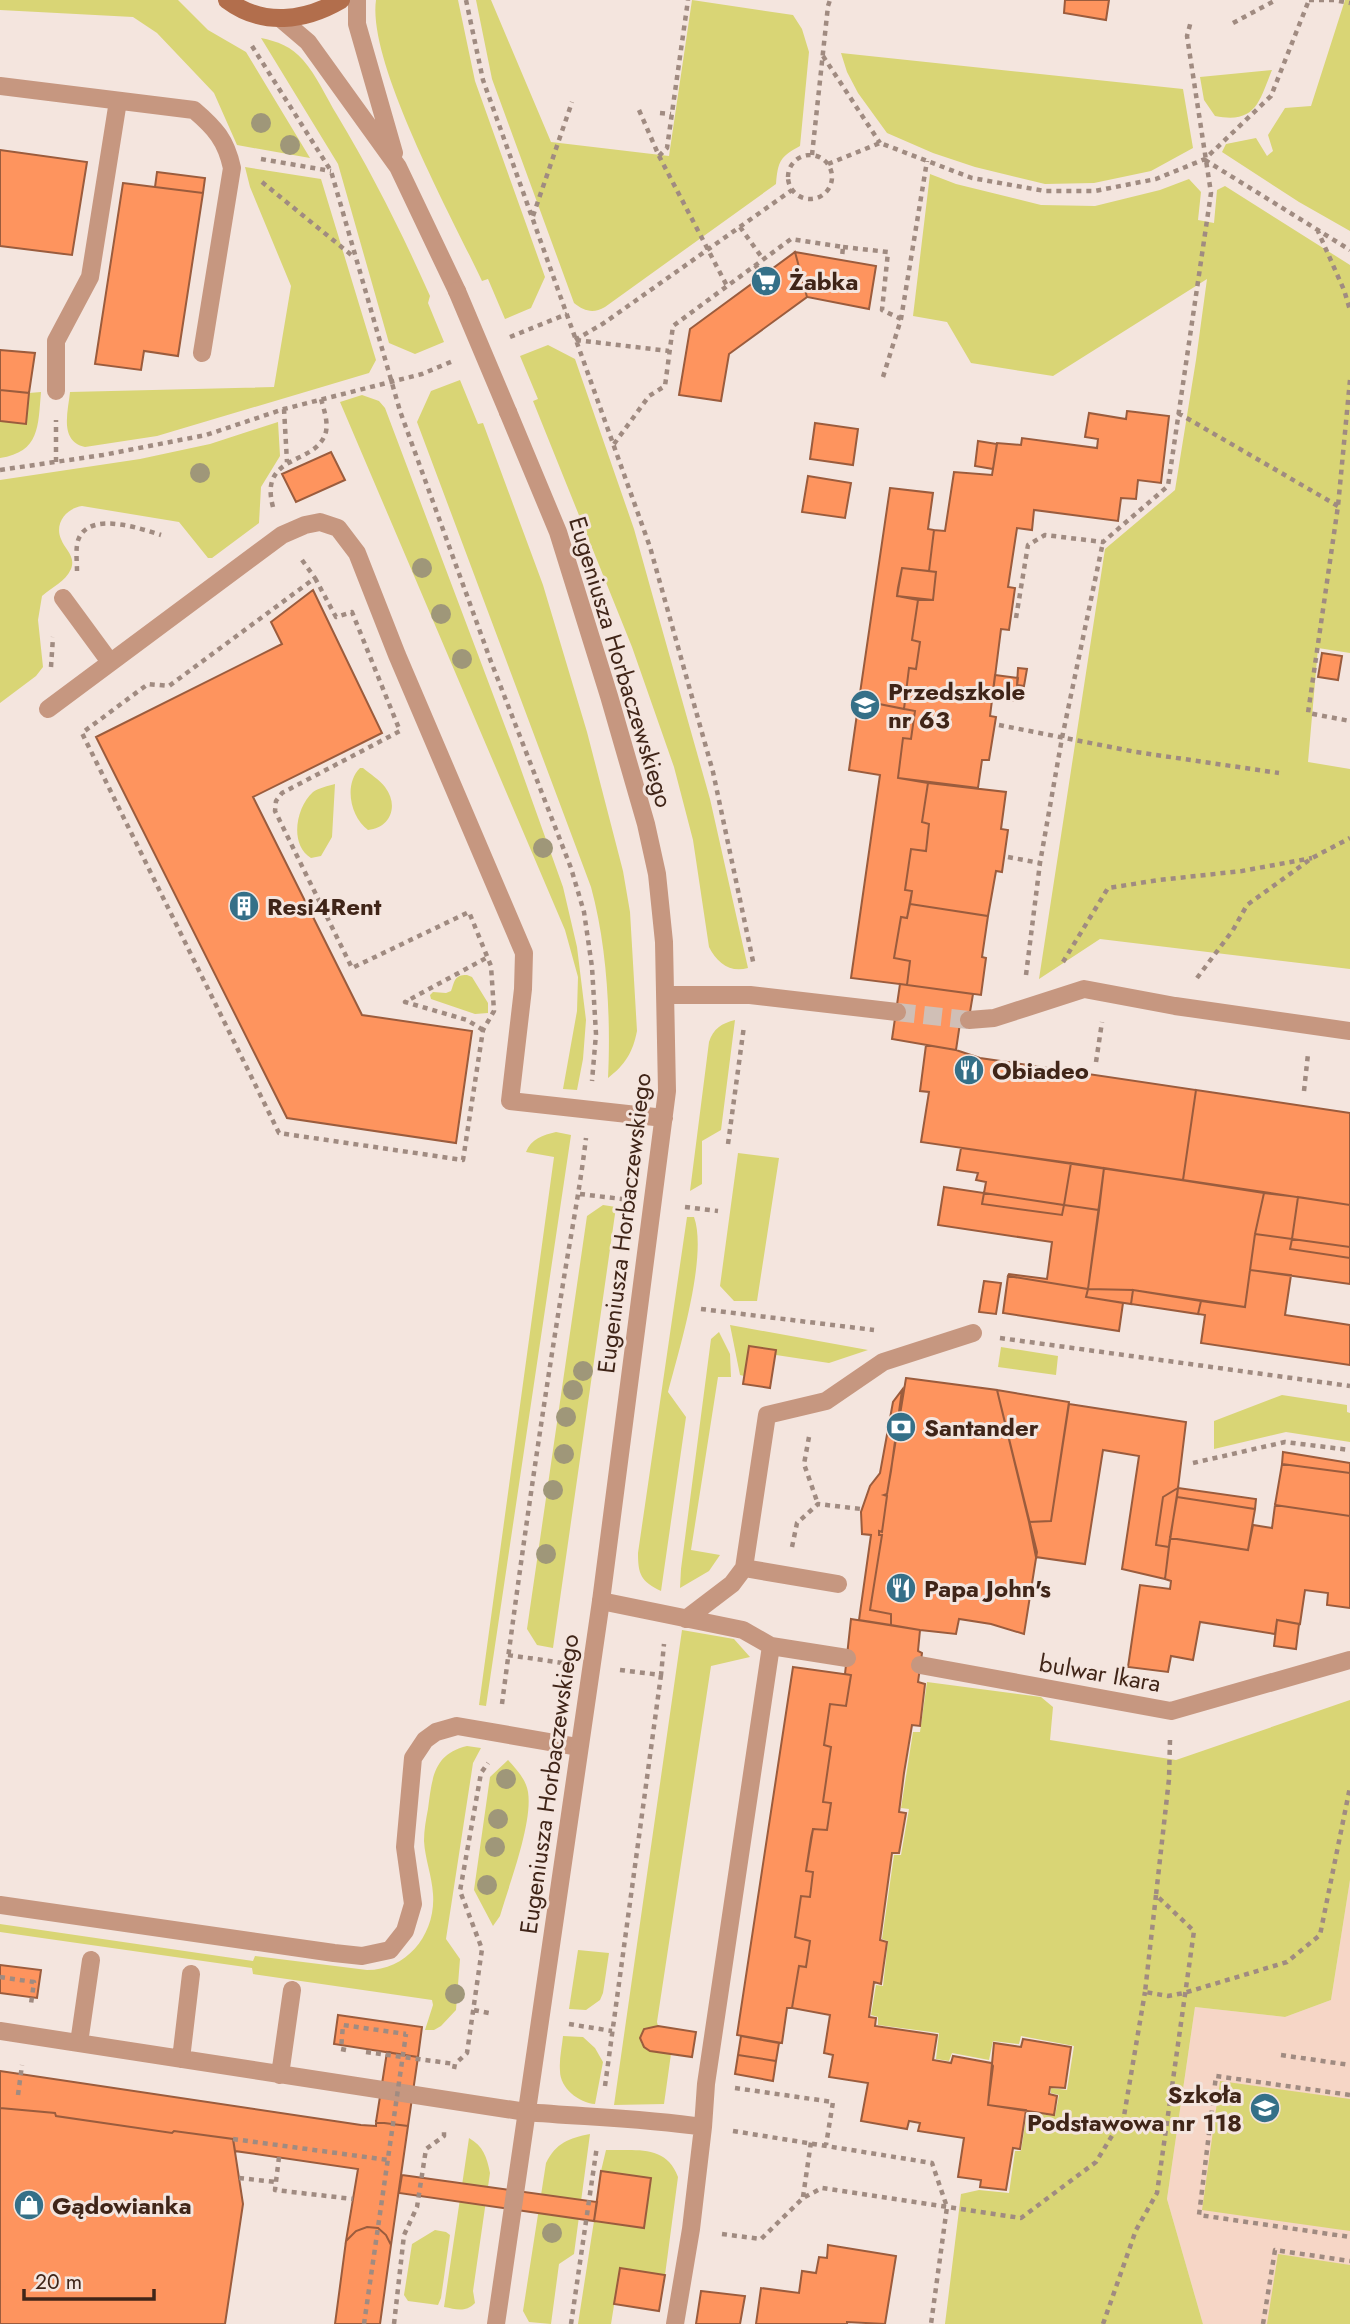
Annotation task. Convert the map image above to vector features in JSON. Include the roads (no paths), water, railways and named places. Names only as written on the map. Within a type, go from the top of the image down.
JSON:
[{"type":"street","points":[[228,0],[248,12],[281,19],[303,17],[323,11],[341,0]]},
{"type":"street","name":"Eugeniusza Horbaczewskiego","points":[[357,0],[357,24],[398,167],[457,291],[558,532],[646,824],[657,874],[667,995],[667,1091],[664,1118],[601,1601],[496,2324]]},
{"type":"street","name":"Eugeniusza Horbaczewskiego","points":[[281,19],[308,42],[398,167]]},
{"type":"street","points":[[0,86],[194,110],[217,130],[229,154],[232,168],[202,353]]},
{"type":"street","points":[[56,391],[56,341],[90,277],[118,101]]},
{"type":"street","points":[[48,709],[282,535],[304,525],[320,522],[338,527],[356,553],[518,936],[525,966],[510,1101],[664,1118]]},
{"type":"street","points":[[63,597],[110,662]]},
{"type":"street","points":[[969,1020],[994,1018],[1084,989],[1175,1006],[1350,1031]]},
{"type":"street","points":[[667,995],[750,995],[897,1012]]},
{"type":"street","points":[[687,1619],[732,1584],[744,1568],[768,1415],[826,1401],[883,1362],[973,1334]]},
{"type":"street","points":[[744,1568],[838,1584]]},
{"type":"street","points":[[601,1601],[743,1630],[771,1646],[847,1658]]},
{"type":"street","points":[[675,2324],[691,2229],[706,2084],[771,1646]]},
{"type":"street","name":"bulwar Ikara","points":[[920,1665],[1171,1711],[1350,1660]]},
{"type":"street","points":[[0,1905],[334,1953],[362,1956],[390,1950],[405,1931],[414,1904],[405,1847],[413,1758],[425,1740],[446,1728],[457,1726],[578,1747]]},
{"type":"street","points":[[79,2043],[91,1960]]},
{"type":"street","points":[[181,2059],[191,1974]]},
{"type":"street","points":[[280,2075],[292,1990]]},
{"type":"street","points":[[0,2031],[526,2112],[653,2119],[703,2127]]},
{"type":"tunnel","points":[[897,1012],[969,1020]]},
{"type":"place","name":"Żabka","points":[[766,281]]},
{"type":"place","name":"Przedszkole nr 63","points":[[865,705]]},
{"type":"place","name":"Resi4Rent","points":[[244,906]]},
{"type":"place","name":"Obiadeo","points":[[969,1070]]},
{"type":"place","name":"Santander","points":[[901,1427]]},
{"type":"place","name":"Papa John's","points":[[901,1588]]},
{"type":"place","name":"Szkoła Podstawowa nr 118","points":[[1265,2108]]},
{"type":"place","name":"Gądowianka","points":[[29,2205]]}]
